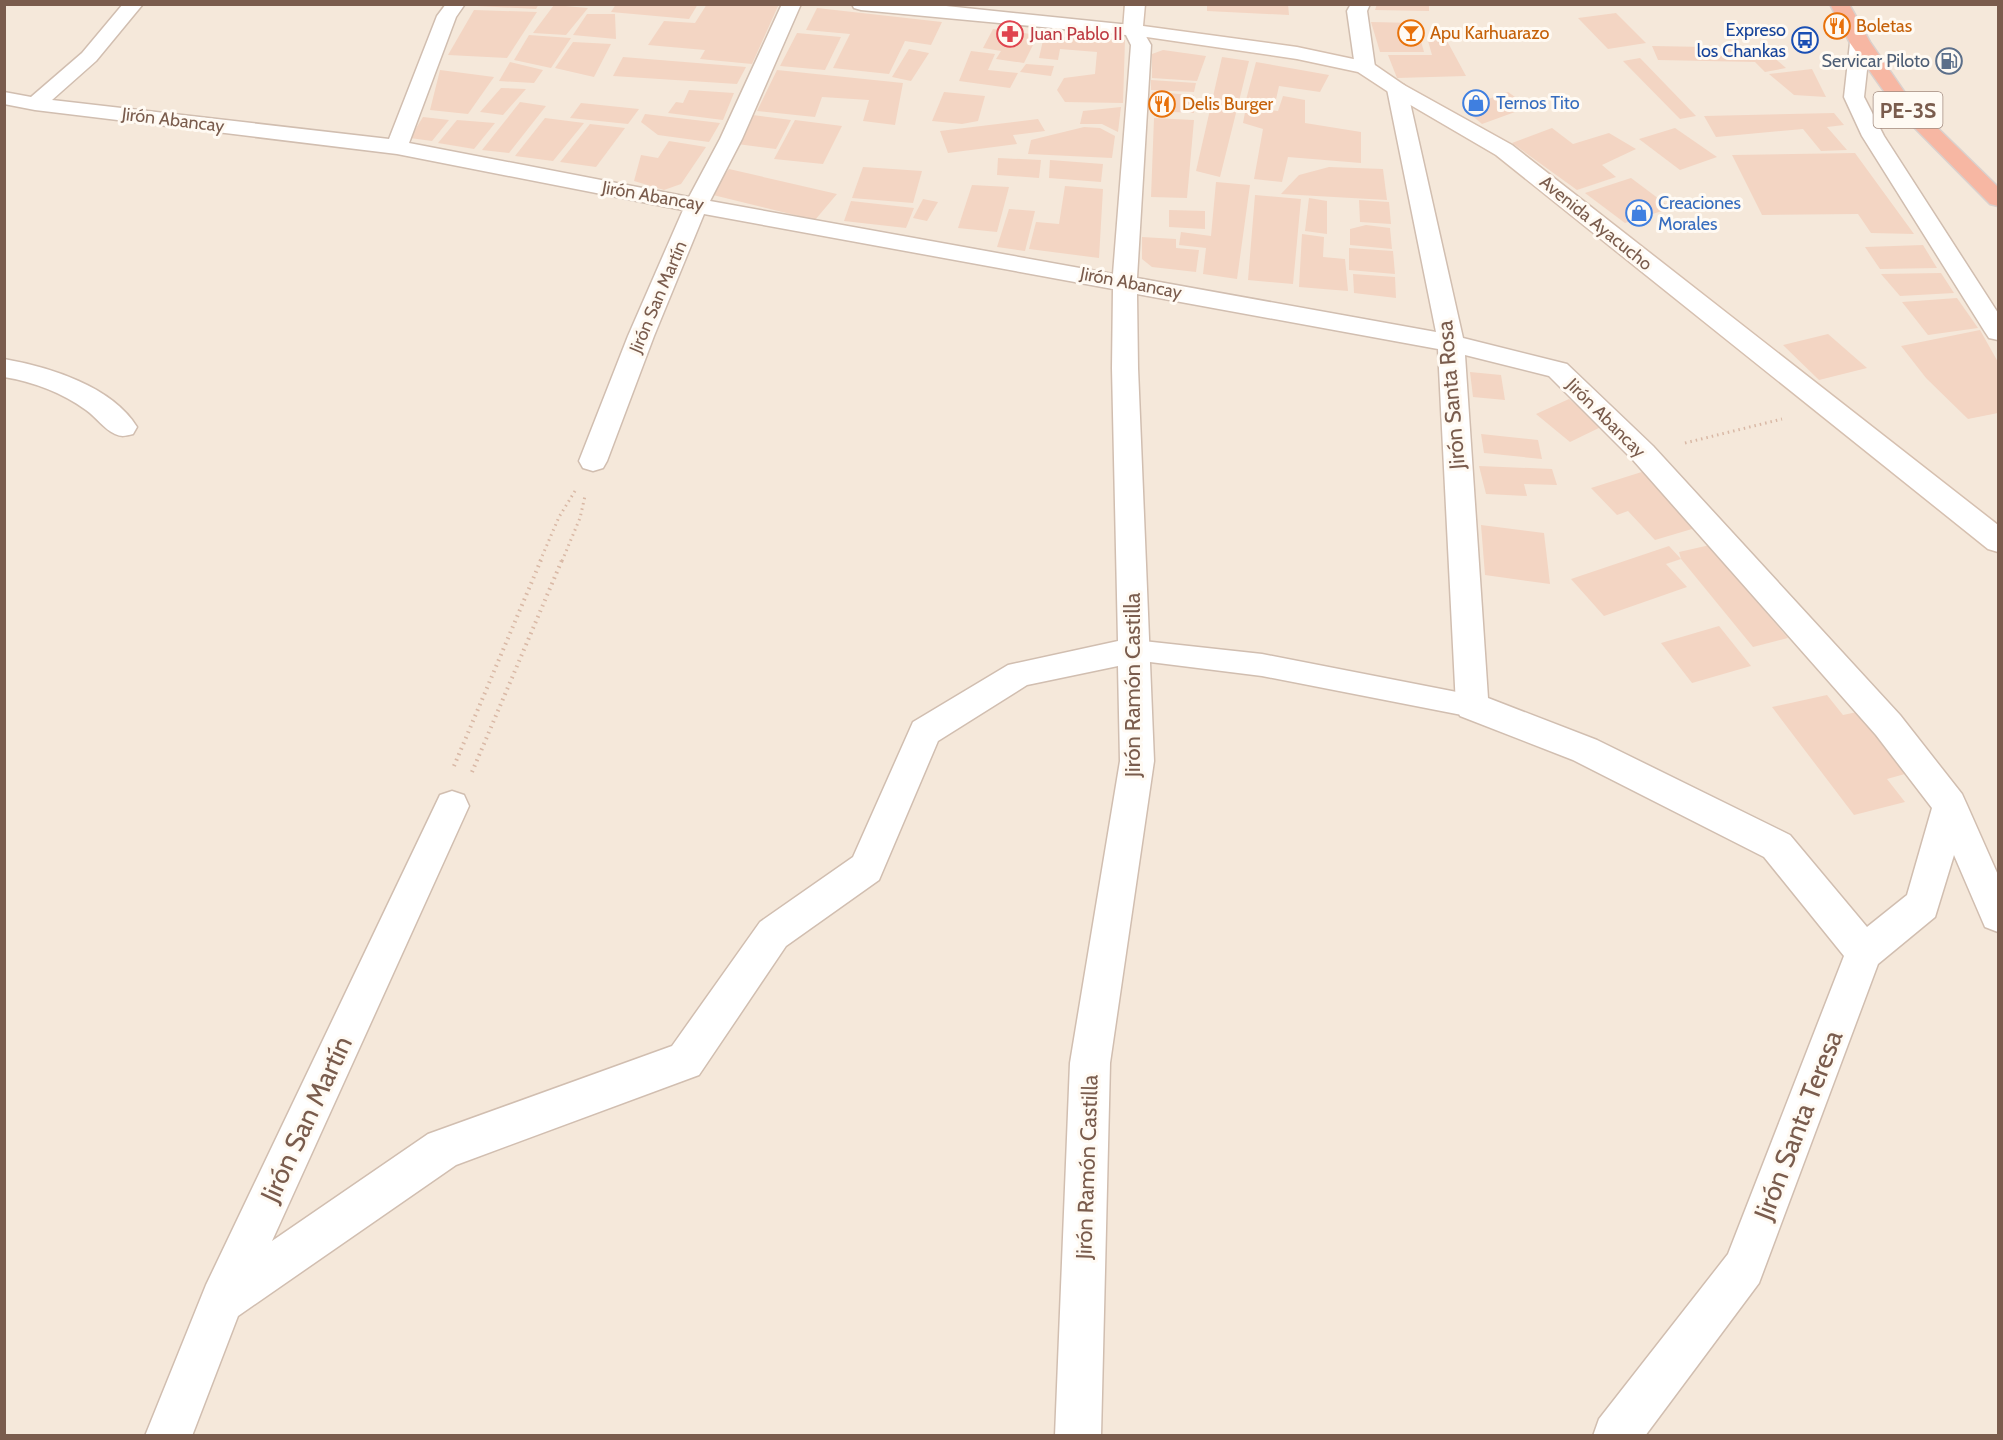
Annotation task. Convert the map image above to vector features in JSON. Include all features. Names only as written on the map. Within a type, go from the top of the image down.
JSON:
[{"type":"highway","name":"PE-3S","points":[[1839,4],[1860,43],[1905,107],[1998,199]]},
{"type":"street","points":[[35,104],[89,57],[135,4]]},
{"type":"street","points":[[397,147],[447,16],[456,4]]},
{"type":"street","name":"Jirón San Martín","points":[[593,461],[640,336],[697,203],[731,139],[792,4]]},
{"type":"street","name":"Avenida Ayacucho","points":[[861,4],[1134,17],[1365,67],[1396,89],[1504,150],[1998,541]]},
{"type":"street","points":[[1361,4],[1357,11],[1365,67]]},
{"type":"street","name":"Jirón Ramón Castilla","points":[[1078,1436],[1090,1063],[1137,761],[1125,368],[1125,282],[1141,45],[1134,17]]},
{"type":"street","points":[[1860,43],[1854,98],[1872,136],[1998,332]]},
{"type":"street","name":"Jirón Santa Rosa","points":[[1396,89],[1450,343],[1472,706]]},
{"type":"street","name":"Jirón Abancay","points":[[4,98],[35,104],[397,147],[548,177],[1450,343],[1558,370],[1643,453],[1888,725],[1950,805],[1998,915]]},
{"type":"street","points":[[4,368],[44,376],[70,387],[99,405],[123,427]]},
{"type":"street","points":[[222,1301],[443,1149],[685,1061],[773,934],[866,868],[926,732],[1019,674],[1134,651]]},
{"type":"street","points":[[1472,706],[1585,750],[1778,846],[1864,952],[1922,905],[1950,805]]},
{"type":"street","name":"Jirón San Martín","points":[[168,1436],[222,1301],[452,806]]},
{"type":"street","name":"Jirón Santa Teresa","points":[[1616,1436],[1744,1268],[1864,952]]},
{"type":"lane","points":[[1134,651],[1262,665],[1472,706]]},
{"type":"path","points":[[1643,453],[1828,408]]},
{"type":"path","points":[[452,806],[477,764],[580,518],[593,461]]},
{"type":"path","points":[[452,806],[454,762],[560,517],[593,461]]},
{"type":"shaded area","points":[[5,5],[1998,5],[1998,1435],[5,1435]]},
{"type":"building","points":[[477,4],[539,4],[536,9],[477,6]]},
{"type":"building","points":[[616,4],[698,4],[689,19],[611,12]]},
{"type":"building","points":[[707,4],[779,4],[752,64],[700,59],[705,50],[648,45],[664,21],[695,23]]},
{"type":"building","points":[[1207,4],[1288,4],[1289,15],[1207,11]]},
{"type":"building","points":[[1377,4],[1429,4],[1429,11],[1375,10]]},
{"type":"building","points":[[554,5],[588,8],[566,35],[533,33]]},
{"type":"building","points":[[817,8],[942,22],[931,45],[905,41],[889,74],[833,68],[850,34],[806,30]]},
{"type":"building","points":[[474,10],[537,12],[507,58],[448,55]]},
{"type":"building","points":[[1616,13],[1646,43],[1608,49],[1578,18]]},
{"type":"building","points":[[587,14],[615,14],[616,39],[573,35]]},
{"type":"building","points":[[1371,22],[1416,23],[1424,52],[1380,52]]},
{"type":"building","points":[[993,29],[1038,35],[1024,63],[996,59],[1001,51],[983,48]]},
{"type":"building","points":[[797,33],[841,37],[825,70],[780,66]]},
{"type":"building","points":[[529,35],[571,38],[551,68],[514,60]]},
{"type":"building","points":[[1044,36],[1125,40],[1123,103],[1065,102],[1057,90],[1064,78],[1095,74],[1097,52],[1060,49],[1058,60],[1039,58]]},
{"type":"building","points":[[1446,39],[1466,76],[1397,78],[1388,55],[1432,55],[1428,41]]},
{"type":"building","points":[[573,42],[611,44],[594,77],[555,68]]},
{"type":"building","points":[[1652,46],[1763,48],[1786,68],[1765,72],[1755,62],[1658,60]]},
{"type":"building","points":[[909,49],[929,53],[911,81],[892,77]]},
{"type":"building","points":[[1163,50],[1206,56],[1197,81],[1152,78],[1152,54]]},
{"type":"building","points":[[971,51],[995,54],[988,70],[1018,73],[1010,88],[959,81]]},
{"type":"building","points":[[623,57],[746,67],[737,84],[613,76]]},
{"type":"building","points":[[1222,57],[1249,61],[1220,177],[1196,171]]},
{"type":"building","points":[[1640,58],[1696,116],[1680,119],[1623,61]]},
{"type":"building","points":[[510,62],[543,70],[534,83],[499,81]]},
{"type":"building","points":[[1256,62],[1329,75],[1320,92],[1279,86],[1275,104],[1246,100]]},
{"type":"building","points":[[1026,64],[1054,66],[1051,76],[1020,72]]},
{"type":"building","points":[[1812,69],[1826,97],[1794,95],[1769,74]]},
{"type":"building","points":[[440,70],[494,77],[468,114],[430,110]]},
{"type":"building","points":[[777,70],[903,83],[895,125],[863,121],[869,100],[822,97],[815,117],[757,111]]},
{"type":"building","points":[[1151,80],[1196,83],[1194,92],[1151,90]]},
{"type":"building","points":[[501,88],[526,89],[503,115],[480,112]]},
{"type":"building","points":[[689,90],[734,93],[723,120],[668,113],[676,102],[683,103]]},
{"type":"building","points":[[944,92],[985,96],[978,121],[962,124],[932,121]]},
{"type":"building","points":[[1152,92],[1194,95],[1194,113],[1151,111]]},
{"type":"building","points":[[1508,92],[1529,107],[1482,124],[1463,108]]},
{"type":"building","points":[[1283,96],[1305,100],[1305,123],[1361,132],[1361,163],[1288,157],[1282,182],[1254,179],[1263,129],[1243,123],[1246,107],[1278,111]]},
{"type":"building","points":[[520,102],[546,106],[509,153],[482,150]]},
{"type":"building","points":[[581,103],[639,109],[628,124],[570,118]]},
{"type":"building","points":[[1121,107],[1118,132],[1102,124],[1080,124],[1083,111]]},
{"type":"building","points":[[1834,113],[1844,125],[1827,127],[1847,150],[1821,151],[1803,129],[1716,137],[1704,116]]},
{"type":"building","points":[[645,114],[720,123],[709,142],[658,135],[641,122]]},
{"type":"building","points":[[753,115],[791,120],[776,149],[737,144]]},
{"type":"building","points":[[423,117],[449,120],[432,141],[410,138]]},
{"type":"building","points":[[545,118],[584,123],[553,161],[515,156]]},
{"type":"building","points":[[1154,118],[1194,120],[1187,198],[1151,197]]},
{"type":"building","points":[[1038,119],[1045,131],[1013,135],[1017,144],[948,153],[940,131]]},
{"type":"building","points":[[457,120],[495,123],[474,149],[438,143]]},
{"type":"building","points":[[795,120],[842,126],[823,164],[774,159]]},
{"type":"building","points":[[590,124],[625,128],[596,167],[560,162]]},
{"type":"building","points":[[1084,127],[1100,128],[1115,136],[1112,158],[1028,154],[1031,140]]},
{"type":"building","points":[[1552,128],[1573,144],[1609,133],[1636,149],[1602,165],[1616,177],[1577,190],[1512,143]]},
{"type":"building","points":[[1675,128],[1717,157],[1680,170],[1639,139]]},
{"type":"building","points":[[669,141],[706,147],[681,184],[664,190],[634,181],[641,155],[658,158]]},
{"type":"building","points":[[1855,153],[1914,234],[1871,233],[1858,214],[1762,215],[1732,155]]},
{"type":"building","points":[[998,158],[1041,160],[1039,178],[997,175]]},
{"type":"building","points":[[1050,160],[1103,164],[1101,182],[1049,178]]},
{"type":"building","points":[[863,167],[922,171],[913,203],[852,198]]},
{"type":"building","points":[[1329,167],[1383,169],[1387,200],[1281,194],[1299,175]]},
{"type":"building","points":[[729,169],[837,194],[815,220],[709,194]]},
{"type":"building","points":[[1631,178],[1671,208],[1625,223],[1585,193]]},
{"type":"building","points":[[1216,182],[1250,185],[1237,279],[1203,274],[1206,248],[1179,245],[1181,232],[1211,236]]},
{"type":"building","points":[[972,185],[1009,187],[997,232],[958,228]]},
{"type":"building","points":[[1065,186],[1103,189],[1099,258],[1029,249],[1036,222],[1059,224]]},
{"type":"building","points":[[1255,195],[1301,199],[1293,284],[1248,280]]},
{"type":"building","points":[[1309,198],[1327,201],[1327,234],[1305,231]]},
{"type":"building","points":[[923,199],[938,202],[927,221],[913,218]]},
{"type":"building","points":[[1359,200],[1389,202],[1391,224],[1360,222]]},
{"type":"building","points":[[851,201],[914,208],[906,228],[844,221]]},
{"type":"building","points":[[1009,209],[1035,211],[1025,251],[997,247]]},
{"type":"building","points":[[1169,210],[1205,211],[1205,229],[1169,227]]},
{"type":"building","points":[[1366,225],[1390,228],[1392,249],[1350,245],[1350,229]]},
{"type":"building","points":[[1302,234],[1324,237],[1323,257],[1345,259],[1348,291],[1299,287]]},
{"type":"building","points":[[1142,237],[1176,239],[1176,248],[1199,250],[1196,272],[1152,267],[1142,259]]},
{"type":"building","points":[[1923,245],[1937,268],[1880,269],[1865,247]]},
{"type":"building","points":[[1349,248],[1393,251],[1395,274],[1349,270]]},
{"type":"building","points":[[1941,273],[1954,293],[1900,296],[1881,274]]},
{"type":"building","points":[[1353,274],[1395,277],[1396,298],[1354,293]]},
{"type":"building","points":[[1957,298],[1978,328],[1928,335],[1902,302]]},
{"type":"building","points":[[1980,330],[1998,362],[1998,413],[1968,419],[1926,378],[1901,346]]},
{"type":"building","points":[[1828,334],[1867,368],[1819,380],[1783,345]]},
{"type":"building","points":[[1470,372],[1501,375],[1505,400],[1473,397]]},
{"type":"building","points":[[1569,399],[1603,426],[1570,442],[1536,414]]},
{"type":"building","points":[[1481,434],[1538,440],[1542,459],[1484,453]]},
{"type":"building","points":[[1479,466],[1552,469],[1557,485],[1524,484],[1527,496],[1486,494]]},
{"type":"building","points":[[1648,470],[1702,526],[1655,540],[1628,511],[1617,515],[1591,488]]},
{"type":"building","points":[[1481,525],[1544,533],[1550,584],[1485,575]]},
{"type":"building","points":[[1710,545],[1788,638],[1753,647],[1681,559],[1679,552]]},
{"type":"building","points":[[1669,546],[1681,559],[1666,564],[1687,587],[1604,616],[1571,579]]},
{"type":"building","points":[[1719,626],[1751,666],[1692,683],[1661,643]]},
{"type":"building","points":[[1827,695],[1843,715],[1862,711],[1912,772],[1887,779],[1905,802],[1854,815],[1772,707]]},
{"type":"place","name":"Boletas","points":[[1837,26]]},
{"type":"place","name":"Apu Karhuarazo","points":[[1411,33]]},
{"type":"place","name":"Juan Pablo II","points":[[1010,34]]},
{"type":"place","name":"Expreso los Chankas","points":[[1805,40]]},
{"type":"place","name":"Servicar Piloto","points":[[1949,61]]},
{"type":"place","name":"Ternos Tito","points":[[1476,103]]},
{"type":"place","name":"Delis Burger","points":[[1162,104]]},
{"type":"place","name":"Creaciones Morales","points":[[1639,213]]}]
